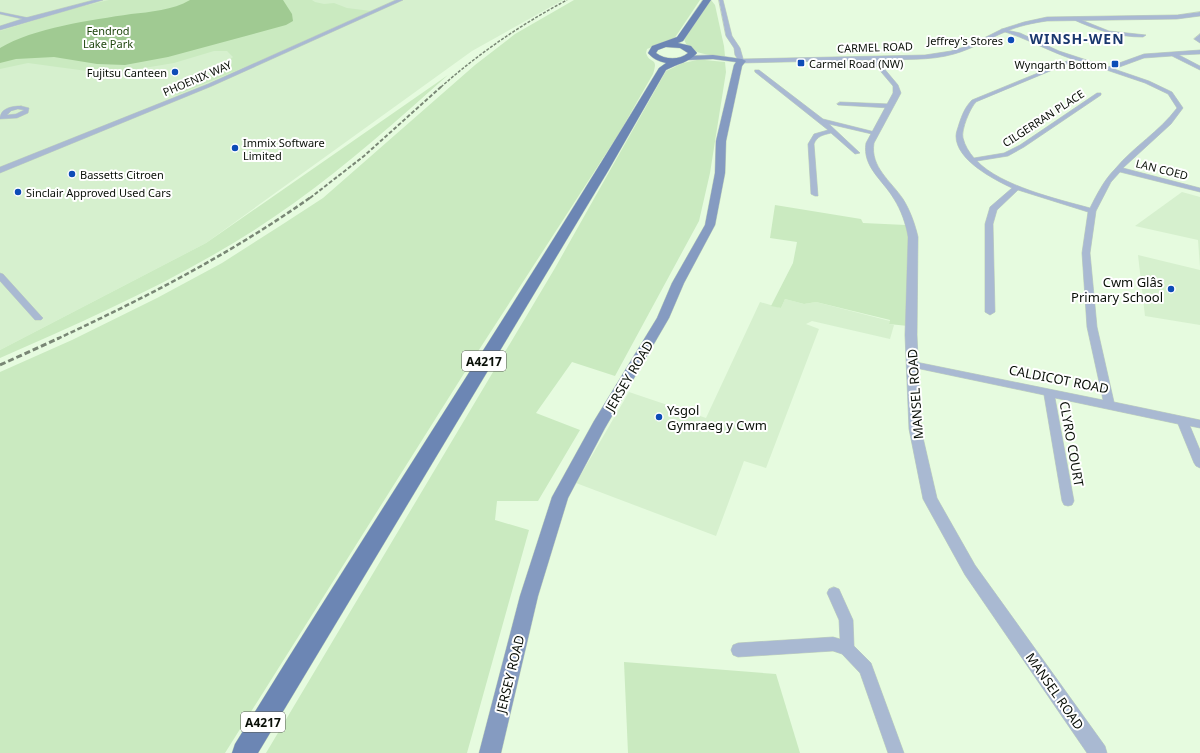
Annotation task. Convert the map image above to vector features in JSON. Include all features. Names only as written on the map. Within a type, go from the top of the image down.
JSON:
[{"type":"main road","points":[[662,64],[652,53],[655,48],[664,45],[686,49],[707,0]]},
{"type":"main road","name":"CARMEL ROAD","points":[[686,49],[713,57],[742,61]]},
{"type":"main road","name":"A4217","points":[[244,753],[304,653],[602,171],[662,64],[677,60],[686,49]]},
{"type":"main road","name":"JERSEY ROAD","points":[[490,753],[529,596],[560,497],[599,425],[664,318],[678,283],[710,225],[720,173],[721,141],[738,65],[742,61]]},
{"type":"street","points":[[0,28],[27,19],[100,0]]},
{"type":"street","name":"PHOENIX WAY","points":[[0,170],[216,82],[400,0]]},
{"type":"street","points":[[721,0],[729,36],[737,48],[738,55],[742,61]]},
{"type":"street","points":[[0,13],[27,19]]},
{"type":"street","name":"CARMEL ROAD","points":[[742,61],[925,57],[952,53],[972,46],[1004,30],[1026,23],[1047,19],[1177,17],[1200,14]]},
{"type":"street","points":[[1074,18],[1098,30],[1122,36],[1143,35]]},
{"type":"street","points":[[1004,30],[1018,34],[1076,59],[1147,82],[1170,93],[1180,108],[1169,123],[1118,169],[1108,182],[1092,211],[1086,253],[1092,320],[1109,404]]},
{"type":"street","points":[[1200,36],[1197,40],[1200,41]]},
{"type":"street","points":[[1109,69],[1136,57],[1200,52]]},
{"type":"street","points":[[1173,54],[1200,68]]},
{"type":"street","name":"MANSEL ROAD","points":[[873,59],[896,86],[897,93],[869,147],[872,162],[899,200],[912,228],[914,242],[911,364],[915,429],[930,499],[970,570],[1098,753]]},
{"type":"street","points":[[1076,59],[974,101],[967,108],[959,135],[962,147],[972,160],[982,169],[1016,188],[1092,211]]},
{"type":"street","points":[[757,72],[820,120],[857,153]]},
{"type":"street","name":"CILGERRAN PLACE","points":[[972,160],[1006,155],[1022,146],[1099,94]]},
{"type":"street","points":[[846,97],[844,104],[890,106]]},
{"type":"street","points":[[820,120],[876,133]]},
{"type":"street","points":[[815,194],[811,144],[812,138],[820,133],[832,131]]},
{"type":"street","name":"LAN COED","points":[[1118,169],[1200,190]]},
{"type":"street","points":[[990,312],[989,224],[993,209],[1016,188]]},
{"type":"street","points":[[0,276],[38,318]]},
{"type":"street","name":"CALDICOT ROAD","points":[[911,364],[1200,424]]},
{"type":"street","name":"CLYRO COURT","points":[[1049,392],[1068,501]]},
{"type":"street","points":[[1182,420],[1200,463]]},
{"type":"street","points":[[834,593],[846,620],[847,649]]},
{"type":"street","points":[[738,650],[833,644],[847,649],[866,668],[896,753]]},
{"type":"shaded area","points":[[0,0],[190,0],[0,48]]},
{"type":"shaded area","points":[[190,0],[283,0],[292,14],[293,21],[286,25],[168,57],[125,65],[97,64],[54,57],[16,59],[0,63],[0,48],[29,35],[81,22],[161,10]]},
{"type":"shaded area","points":[[283,0],[563,0],[472,51],[206,243],[0,350],[0,63]]},
{"type":"shaded area","name":"Cwm Glâs Primary School","points":[[1182,192],[1200,197],[1200,267],[1198,240],[1135,226]]},
{"type":"shaded area","name":"Cwm Glâs Primary School","points":[[1138,255],[1200,270],[1200,325],[1145,316]]},
{"type":"shaded area","name":"Ysgol Gymraeg y Cwm","points":[[785,299],[804,304],[816,302],[890,321],[889,324],[894,325],[890,339],[812,321],[806,324],[819,329],[766,468],[744,461],[716,536],[576,483],[629,392],[706,418],[760,302],[781,308]]},
{"type":"green space","name":"Fendrod Lake Park","points":[[109,0],[312,0],[324,4],[334,3],[347,8],[371,11],[262,60],[177,95],[167,92],[231,67],[232,62],[229,60],[233,57],[227,51],[214,51],[174,63],[120,72],[87,71],[28,63],[0,69],[0,31],[75,8]]},
{"type":"green space","points":[[574,0],[700,0],[674,39],[647,49],[646,53],[648,57],[655,65],[653,74],[618,135],[475,356],[225,753],[0,753],[0,372],[72,340],[157,298],[222,263],[283,224],[323,198],[475,65],[515,34]]},
{"type":"green space","points":[[711,0],[715,5],[725,56],[707,55],[694,51],[689,48],[684,38]]},
{"type":"green space","points":[[697,60],[725,62],[726,72],[710,173],[699,221],[615,376],[572,362],[536,413],[580,430],[538,501],[497,501],[495,520],[529,530],[467,753],[266,753],[555,268],[666,71],[683,63]]},
{"type":"green space","points":[[448,75],[392,125],[353,157],[314,188],[260,227],[188,269],[114,307],[0,358],[0,350],[206,243]]},
{"type":"green space","points":[[775,205],[861,219],[863,223],[906,225],[911,242],[908,326],[889,324],[890,320],[816,302],[804,304],[785,299],[781,308],[771,306],[793,263],[797,242],[770,238]]},
{"type":"green space","points":[[624,662],[776,674],[800,753],[628,753]]},
{"type":"railway","points":[[441,87],[470,62],[501,40],[567,0]]},
{"type":"railway","points":[[310,198],[364,156],[442,86]]},
{"type":"railway","points":[[57,339],[187,274],[250,237],[311,197]]},
{"type":"railway","points":[[0,365],[59,338]]},
{"type":"place","name":"Jeffrey's Stores","points":[[1011,40]]},
{"type":"place","name":"Carmel Road (NW)","points":[[801,63]]},
{"type":"place","name":"Wyngarth Bottom","points":[[1115,64]]},
{"type":"place","name":"Fujitsu Canteen","points":[[175,72]]},
{"type":"place","name":"Immix Software Limited","points":[[235,148]]},
{"type":"place","name":"Bassetts Citroen","points":[[72,174]]},
{"type":"place","name":"Sinclair Approved Used Cars","points":[[18,192]]},
{"type":"place","name":"Cwm Glâs Primary School","points":[[1171,289]]},
{"type":"place","name":"Ysgol Gymraeg y Cwm","points":[[659,417]]},
{"type":"district","name":"WINSH-WEN","points":[[1077,38]]}]
